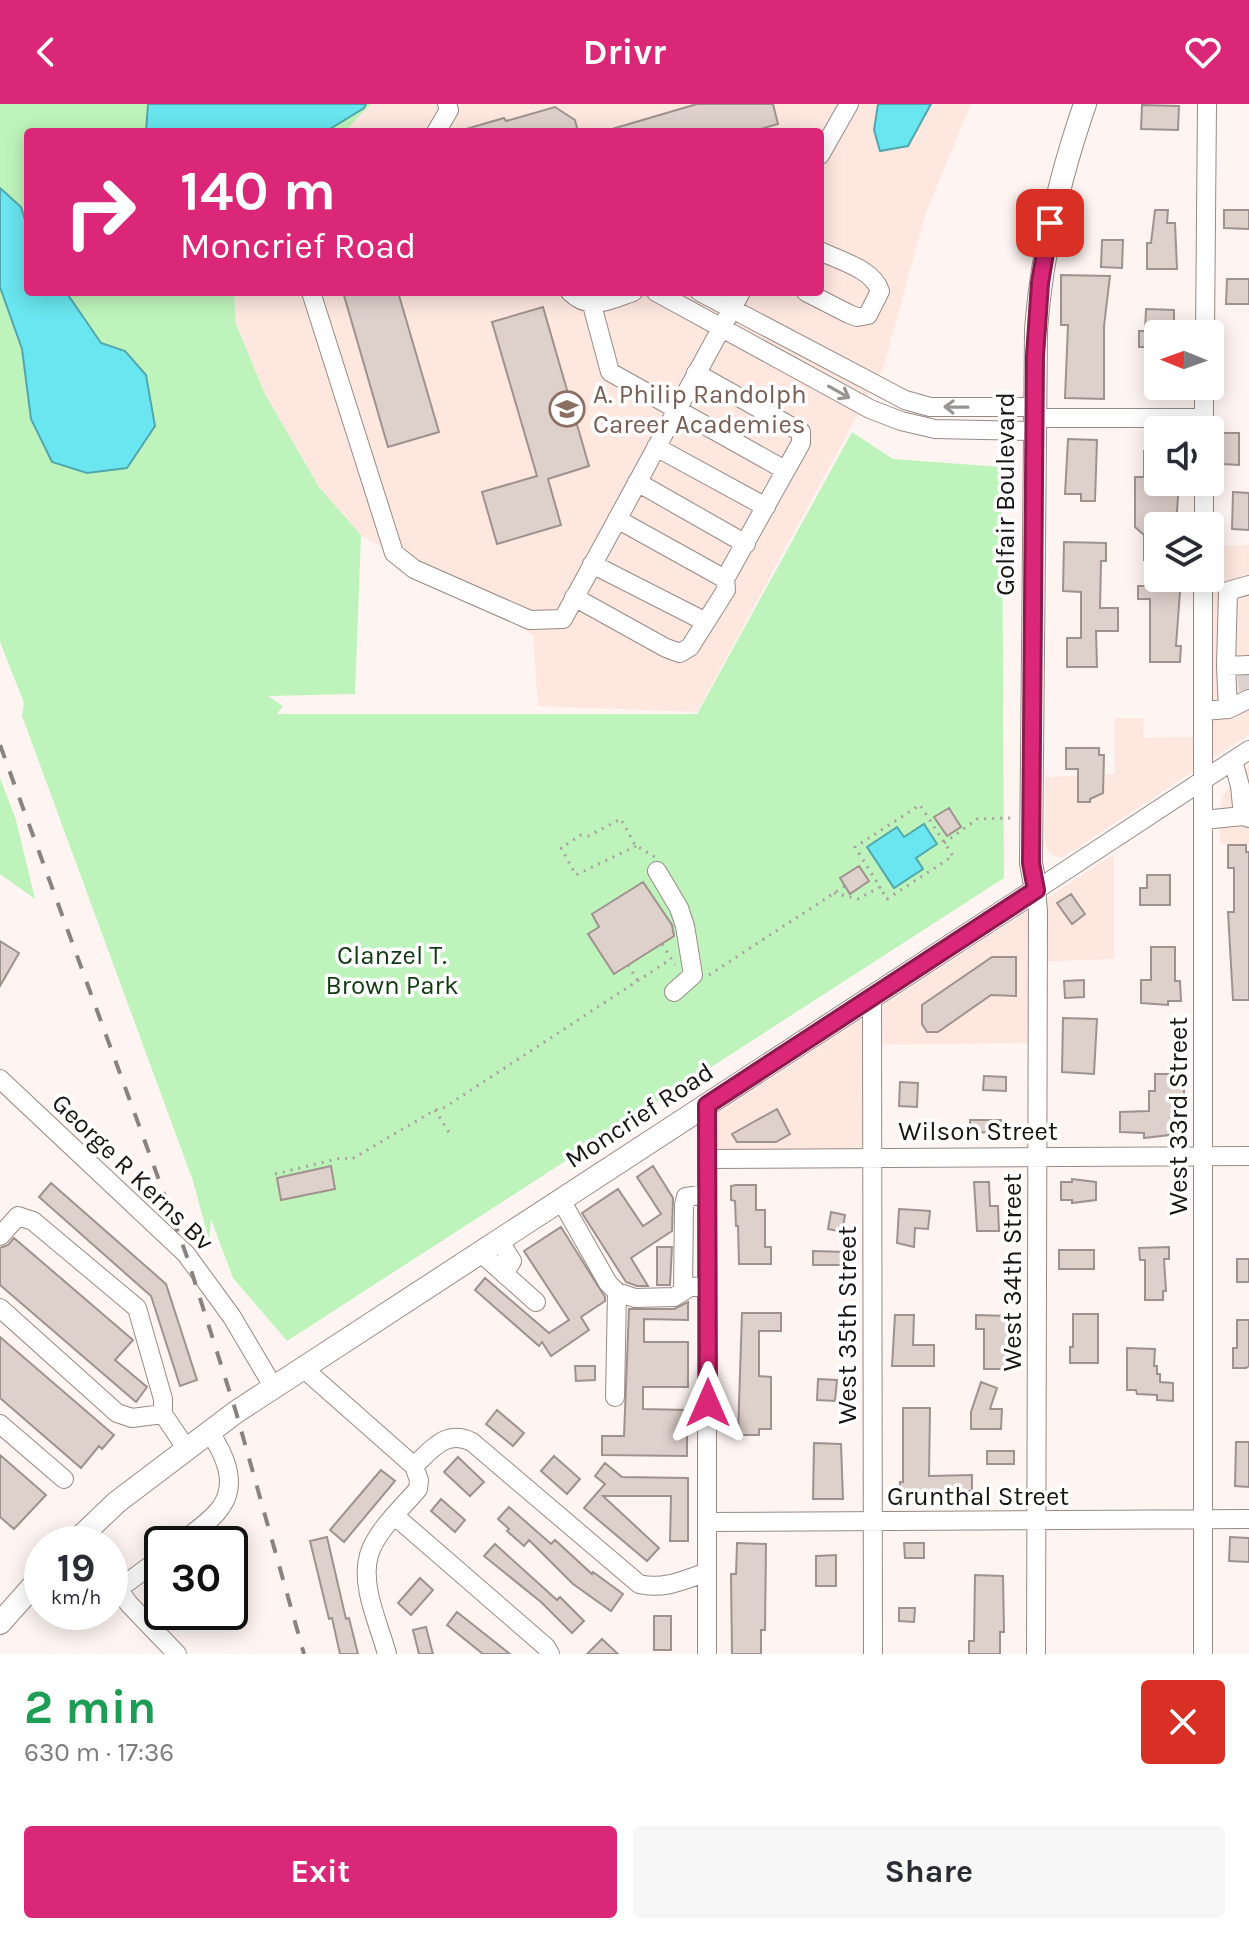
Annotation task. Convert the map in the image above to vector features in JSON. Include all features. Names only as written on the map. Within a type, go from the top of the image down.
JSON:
[{"type":"main road","name":"Golfair Boulevard","points":[[1036,890],[1031,863],[1036,330],[1045,247],[1055,199],[1085,104]]},
{"type":"main road","name":"Moncrief Road","points":[[92,1526],[117,1502],[209,1431],[1036,890]]},
{"type":"main road","points":[[0,1623],[24,1596]]},
{"type":"street","points":[[438,128],[449,110],[447,104]]},
{"type":"street","points":[[824,148],[849,104]]},
{"type":"street","points":[[1205,320],[1207,104]]},
{"type":"street","points":[[814,296],[857,317],[868,315],[880,291],[875,279],[824,253]]},
{"type":"street","points":[[312,296],[394,553],[414,569],[530,620],[563,619],[737,300],[905,400],[930,407],[1034,419],[1144,422]]},
{"type":"street","points":[[574,296],[592,305],[620,296]]},
{"type":"street","points":[[663,296],[870,409],[901,421],[935,429],[1034,419]]},
{"type":"street","points":[[592,305],[610,372],[785,470]]},
{"type":"street","points":[[574,597],[680,653],[690,647],[726,590],[725,579],[801,443],[801,432],[696,373]]},
{"type":"street","points":[[656,447],[766,507]]},
{"type":"street","points":[[637,482],[746,544]]},
{"type":"street","points":[[617,519],[725,579]]},
{"type":"street","points":[[592,564],[706,622]]},
{"type":"street","points":[[1228,709],[1245,679],[1228,591],[1249,585]]},
{"type":"street","name":"West 33rd Street","points":[[1203,592],[1203,1654]]},
{"type":"street","points":[[1228,709],[1245,679]]},
{"type":"street","points":[[1203,711],[1228,709]]},
{"type":"street","name":"Moncrief Road","points":[[1036,890],[1249,750]]},
{"type":"street","points":[[1203,820],[1246,817],[1244,783],[1233,761]]},
{"type":"street","points":[[658,873],[679,908],[693,975],[674,992]]},
{"type":"street","name":"West 34th Street","points":[[1036,890],[1036,1654]]},
{"type":"street","name":"West 35th Street","points":[[872,996],[873,1654]]},
{"type":"street","name":"George R Kerns Bv","points":[[0,1079],[186,1254],[232,1317],[274,1388]]},
{"type":"street","points":[[707,1105],[707,1654]]},
{"type":"street","name":"Wilson Street","points":[[707,1159],[1249,1156]]},
{"type":"street","points":[[683,1291],[684,1205],[686,1197],[707,1194]]},
{"type":"street","points":[[561,1200],[608,1283],[617,1292],[635,1298],[674,1297],[690,1287],[707,1286]]},
{"type":"street","points":[[0,1236],[18,1216],[33,1221],[137,1308],[163,1399],[163,1414],[186,1448]]},
{"type":"street","points":[[490,1247],[512,1261],[504,1274],[536,1302]]},
{"type":"street","points":[[615,1397],[617,1292]]},
{"type":"street","points":[[0,1308],[117,1413],[132,1418],[163,1414]]},
{"type":"street","points":[[303,1368],[414,1466],[419,1480],[418,1489],[370,1553],[367,1567],[370,1592],[387,1654]]},
{"type":"street","points":[[0,1424],[64,1479]]},
{"type":"street","points":[[200,1526],[221,1508],[227,1495],[229,1477],[225,1457],[209,1431]]},
{"type":"street","points":[[414,1466],[441,1440],[464,1438],[639,1584],[666,1586],[707,1572]]},
{"type":"street","points":[[395,1516],[546,1647],[550,1654]]},
{"type":"street","name":"Grunthal Street","points":[[707,1522],[1249,1519]]},
{"type":"street","points":[[128,1603],[177,1654]]},
{"type":"path","points":[[920,805],[953,856],[887,899],[880,887],[855,847],[920,805]]},
{"type":"path","points":[[944,843],[977,819],[1013,818]]},
{"type":"path","points":[[636,846],[576,875],[561,848],[581,835],[588,836],[621,819],[636,846],[658,859],[661,867],[658,873]]},
{"type":"path","points":[[693,975],[708,975],[845,886]]},
{"type":"path","points":[[834,893],[858,899],[880,887]]},
{"type":"path","points":[[275,1174],[341,1158],[352,1159],[435,1110],[442,1109],[671,959]]},
{"type":"path","points":[[628,965],[638,981]]},
{"type":"path","points":[[435,1110],[450,1134]]},
{"type":"shaded area","name":"A. Philip Randolph Career Academies","points":[[148,104],[971,104],[926,212],[884,366],[697,712],[538,706],[533,635],[361,535],[319,487],[265,394],[236,324],[234,296],[824,296],[824,128],[149,128]]},
{"type":"shaded area","points":[[1249,545],[1249,735],[1063,857],[1056,857],[1045,844],[1045,777],[1115,774],[1115,718],[1143,718],[1144,738],[1211,736],[1212,592],[1224,592],[1224,546]]},
{"type":"shaded area","points":[[1249,765],[1249,844],[1220,844],[1223,795]]},
{"type":"shaded area","points":[[1114,854],[1114,959],[1028,962],[1028,1043],[864,1045],[864,1151],[699,1154],[698,1126]]},
{"type":"green space","name":"Clanzel T. Brown Park","points":[[0,104],[371,104],[348,128],[24,128],[24,296],[234,296],[236,324],[265,394],[319,487],[361,535],[355,694],[268,696],[283,706],[277,714],[697,714],[852,432],[893,459],[1002,467],[1004,878],[287,1341],[233,1278],[211,1219],[209,1240],[193,1181],[22,716],[24,703],[0,642]]},
{"type":"green space","points":[[0,778],[16,820],[35,899],[0,874]]},
{"type":"water","points":[[148,104],[366,104],[332,128],[146,128]]},
{"type":"water","points":[[878,104],[931,104],[908,146],[880,151],[874,130]]},
{"type":"water","points":[[0,188],[21,207],[24,217],[24,296],[69,296],[101,343],[125,351],[146,375],[155,426],[127,468],[87,473],[52,462],[31,419],[22,349],[0,287]]},
{"type":"water","points":[[924,824],[937,844],[916,858],[923,869],[894,888],[867,847],[897,827],[904,837]]},
{"type":"building","points":[[697,104],[773,104],[778,124],[764,128],[615,128]]},
{"type":"building","points":[[1142,105],[1179,106],[1178,130],[1141,129]]},
{"type":"building","points":[[555,107],[575,120],[577,128],[469,128],[504,118],[506,121]]},
{"type":"building","points":[[1155,210],[1168,210],[1167,223],[1175,223],[1177,269],[1147,269],[1147,243],[1151,243]]},
{"type":"building","points":[[1224,210],[1249,210],[1249,229],[1224,228]]},
{"type":"building","points":[[1102,240],[1123,240],[1122,268],[1101,267]]},
{"type":"building","points":[[1061,275],[1110,276],[1104,326],[1104,399],[1065,398],[1068,325],[1061,325]]},
{"type":"building","points":[[1227,279],[1249,279],[1249,304],[1226,304]]},
{"type":"building","points":[[344,296],[399,296],[439,432],[388,447]]},
{"type":"building","points":[[543,307],[589,466],[548,479],[561,525],[497,544],[482,492],[537,476],[492,322]]},
{"type":"building","points":[[1146,309],[1174,310],[1174,320],[1146,320]]},
{"type":"building","points":[[1139,331],[1144,331],[1144,347],[1139,347]]},
{"type":"building","points":[[1224,433],[1239,433],[1239,465],[1224,464]]},
{"type":"building","points":[[1068,439],[1097,440],[1095,501],[1081,501],[1081,494],[1065,494]]},
{"type":"building","points":[[1135,477],[1144,477],[1144,496],[1178,496],[1177,512],[1144,512],[1144,535],[1135,527]]},
{"type":"building","points":[[1233,492],[1249,493],[1249,530],[1232,529]]},
{"type":"building","points":[[1064,542],[1106,543],[1106,561],[1101,561],[1100,608],[1118,608],[1118,631],[1096,631],[1097,667],[1067,667],[1067,638],[1081,638],[1081,592],[1063,591]]},
{"type":"building","points":[[1138,586],[1144,586],[1144,592],[1180,592],[1176,646],[1181,646],[1180,662],[1150,662],[1150,599],[1138,599]]},
{"type":"building","points":[[1066,748],[1099,748],[1099,755],[1104,755],[1103,793],[1090,799],[1090,802],[1078,802],[1078,769],[1066,769]]},
{"type":"building","points":[[949,808],[961,827],[947,836],[934,817]]},
{"type":"building","points":[[1228,845],[1246,845],[1246,852],[1249,852],[1249,1000],[1233,1000],[1228,912],[1234,912],[1234,868],[1228,868]]},
{"type":"building","points":[[859,866],[869,881],[850,894],[840,878]]},
{"type":"building","points":[[1147,875],[1170,875],[1170,905],[1140,905],[1140,888],[1147,888]]},
{"type":"building","points":[[643,882],[672,925],[674,936],[614,974],[588,934],[599,927],[592,914]]},
{"type":"building","points":[[1071,894],[1085,914],[1072,924],[1057,903]]},
{"type":"building","points":[[0,941],[19,953],[0,986]]},
{"type":"building","points":[[1151,947],[1175,947],[1175,981],[1180,981],[1181,1001],[1168,1001],[1168,1005],[1141,1003],[1141,980],[1151,980]]},
{"type":"building","points":[[992,957],[1016,957],[1016,996],[991,995],[938,1032],[927,1032],[922,1024],[922,1005]]},
{"type":"building","points":[[1084,980],[1084,997],[1065,998],[1064,981]]},
{"type":"building","points":[[1063,1018],[1097,1019],[1094,1074],[1062,1072]]},
{"type":"building","points":[[1155,1074],[1176,1074],[1176,1081],[1184,1081],[1184,1105],[1177,1105],[1177,1134],[1144,1138],[1144,1133],[1120,1132],[1120,1112],[1149,1111],[1149,1091],[1155,1091]]},
{"type":"building","points":[[984,1076],[1006,1077],[1006,1091],[983,1090]]},
{"type":"building","points":[[900,1082],[918,1083],[917,1107],[899,1106]]},
{"type":"building","points":[[777,1109],[790,1134],[776,1142],[737,1142],[732,1134]]},
{"type":"building","points":[[970,1120],[1001,1120],[1001,1133],[970,1132]]},
{"type":"building","points":[[331,1166],[335,1189],[281,1200],[277,1178]]},
{"type":"building","points":[[653,1166],[673,1198],[672,1231],[631,1258],[648,1286],[637,1286],[626,1282],[582,1213],[618,1189],[643,1226],[661,1214],[637,1177]]},
{"type":"building","points":[[1072,1179],[1096,1182],[1096,1200],[1072,1203],[1072,1200],[1061,1200],[1061,1182],[1072,1182]]},
{"type":"building","points":[[974,1182],[989,1182],[990,1206],[998,1206],[999,1231],[977,1231]]},
{"type":"building","points":[[51,1183],[166,1284],[197,1380],[180,1386],[151,1296],[39,1197]]},
{"type":"building","points":[[756,1185],[756,1210],[765,1210],[765,1247],[771,1247],[771,1264],[739,1264],[735,1201],[731,1200],[731,1186]]},
{"type":"building","points":[[899,1209],[930,1211],[928,1229],[915,1228],[914,1247],[897,1243]]},
{"type":"building","points":[[831,1212],[845,1215],[842,1232],[828,1229]]},
{"type":"building","points":[[561,1227],[605,1301],[581,1317],[589,1330],[551,1356],[542,1342],[539,1346],[475,1290],[485,1278],[549,1333],[569,1320],[524,1251]]},
{"type":"building","points":[[14,1238],[133,1340],[115,1360],[147,1387],[136,1402],[0,1285],[0,1248]]},
{"type":"building","points":[[657,1247],[672,1247],[670,1285],[657,1285]]},
{"type":"building","points":[[1169,1247],[1169,1259],[1164,1259],[1166,1291],[1163,1291],[1163,1300],[1145,1300],[1145,1260],[1140,1260],[1139,1248]]},
{"type":"building","points":[[1059,1250],[1094,1250],[1094,1269],[1059,1269]]},
{"type":"building","points":[[813,1251],[848,1252],[848,1265],[813,1265]]},
{"type":"building","points":[[1237,1259],[1249,1259],[1249,1282],[1237,1282]]},
{"type":"building","points":[[688,1302],[688,1320],[644,1319],[644,1342],[688,1342],[688,1387],[643,1387],[643,1409],[687,1410],[687,1456],[602,1455],[602,1436],[624,1436],[629,1309],[674,1309]]},
{"type":"building","points":[[742,1313],[781,1313],[781,1331],[759,1331],[759,1376],[771,1377],[771,1429],[759,1429],[759,1435],[738,1435]]},
{"type":"building","points":[[1073,1314],[1098,1314],[1098,1363],[1070,1363]]},
{"type":"building","points":[[895,1315],[914,1315],[913,1345],[934,1345],[934,1366],[892,1366]]},
{"type":"building","points":[[976,1315],[1009,1316],[1009,1348],[1014,1348],[1014,1369],[984,1369],[984,1329],[976,1329]]},
{"type":"building","points":[[1237,1320],[1249,1320],[1249,1366],[1246,1368],[1233,1368]]},
{"type":"building","points":[[0,1337],[114,1435],[102,1449],[99,1446],[81,1468],[0,1398]]},
{"type":"building","points":[[1127,1348],[1155,1349],[1154,1366],[1160,1374],[1160,1382],[1173,1383],[1173,1401],[1157,1400],[1157,1395],[1127,1390]]},
{"type":"building","points":[[575,1366],[595,1366],[595,1380],[576,1381]]},
{"type":"building","points":[[818,1379],[837,1380],[835,1401],[817,1400]]},
{"type":"building","points":[[981,1382],[997,1388],[990,1409],[1002,1409],[1001,1429],[971,1429],[971,1412]]},
{"type":"building","points":[[903,1408],[930,1408],[929,1476],[972,1475],[972,1491],[950,1491],[949,1503],[900,1502]]},
{"type":"building","points":[[497,1410],[524,1433],[513,1446],[486,1424]]},
{"type":"building","points":[[1236,1442],[1249,1442],[1249,1487],[1235,1486]]},
{"type":"building","points":[[814,1443],[841,1444],[843,1499],[813,1499]]},
{"type":"building","points":[[987,1451],[1014,1451],[1014,1464],[987,1464]]},
{"type":"building","points":[[0,1455],[46,1495],[14,1529],[0,1517]]},
{"type":"building","points":[[554,1456],[580,1479],[567,1494],[541,1471]]},
{"type":"building","points":[[458,1457],[484,1482],[470,1496],[444,1472]]},
{"type":"building","points":[[605,1463],[622,1477],[688,1478],[688,1541],[670,1541],[671,1496],[603,1496],[659,1548],[647,1561],[584,1508],[605,1484],[595,1476]]},
{"type":"building","points":[[381,1470],[395,1481],[344,1542],[330,1530]]},
{"type":"building","points":[[441,1499],[465,1520],[455,1532],[431,1511]]},
{"type":"building","points":[[509,1507],[551,1544],[555,1540],[592,1574],[623,1594],[611,1611],[573,1584],[529,1540],[524,1546],[507,1531],[509,1529],[498,1519]]},
{"type":"building","points":[[327,1537],[346,1619],[349,1618],[358,1654],[340,1654],[332,1618],[329,1619],[310,1541]]},
{"type":"building","points":[[1230,1537],[1249,1538],[1249,1562],[1229,1561]]},
{"type":"building","points":[[737,1543],[766,1544],[765,1630],[761,1630],[761,1654],[732,1654],[731,1574],[736,1574]]},
{"type":"building","points":[[904,1543],[924,1543],[924,1558],[905,1558]]},
{"type":"building","points":[[495,1544],[557,1600],[560,1597],[584,1621],[572,1633],[541,1602],[484,1556]]},
{"type":"building","points":[[836,1555],[836,1586],[816,1586],[816,1556]]},
{"type":"building","points":[[975,1575],[1003,1576],[1004,1632],[1000,1632],[1000,1654],[969,1654],[969,1641],[974,1641]]},
{"type":"building","points":[[420,1578],[433,1590],[411,1615],[398,1603]]},
{"type":"building","points":[[899,1608],[915,1608],[914,1622],[899,1621]]},
{"type":"building","points":[[457,1612],[510,1654],[483,1654],[447,1625]]},
{"type":"building","points":[[654,1616],[671,1616],[671,1650],[654,1650]]},
{"type":"building","points":[[426,1627],[433,1654],[419,1654],[413,1630]]},
{"type":"building","points":[[602,1639],[618,1654],[587,1654]]},
{"type":"tunnel","points":[[1246,675],[1248,690]]},
{"type":"railway","points":[[0,745],[186,1254],[236,1412],[304,1654]]},
{"type":"place","name":"A. Philip Randolph Career Academies","points":[[567,409]]},
{"type":"route","points":[[708,1403],[707,1105],[1036,890],[1031,863],[1034,407],[1040,283],[1050,223]]}]
